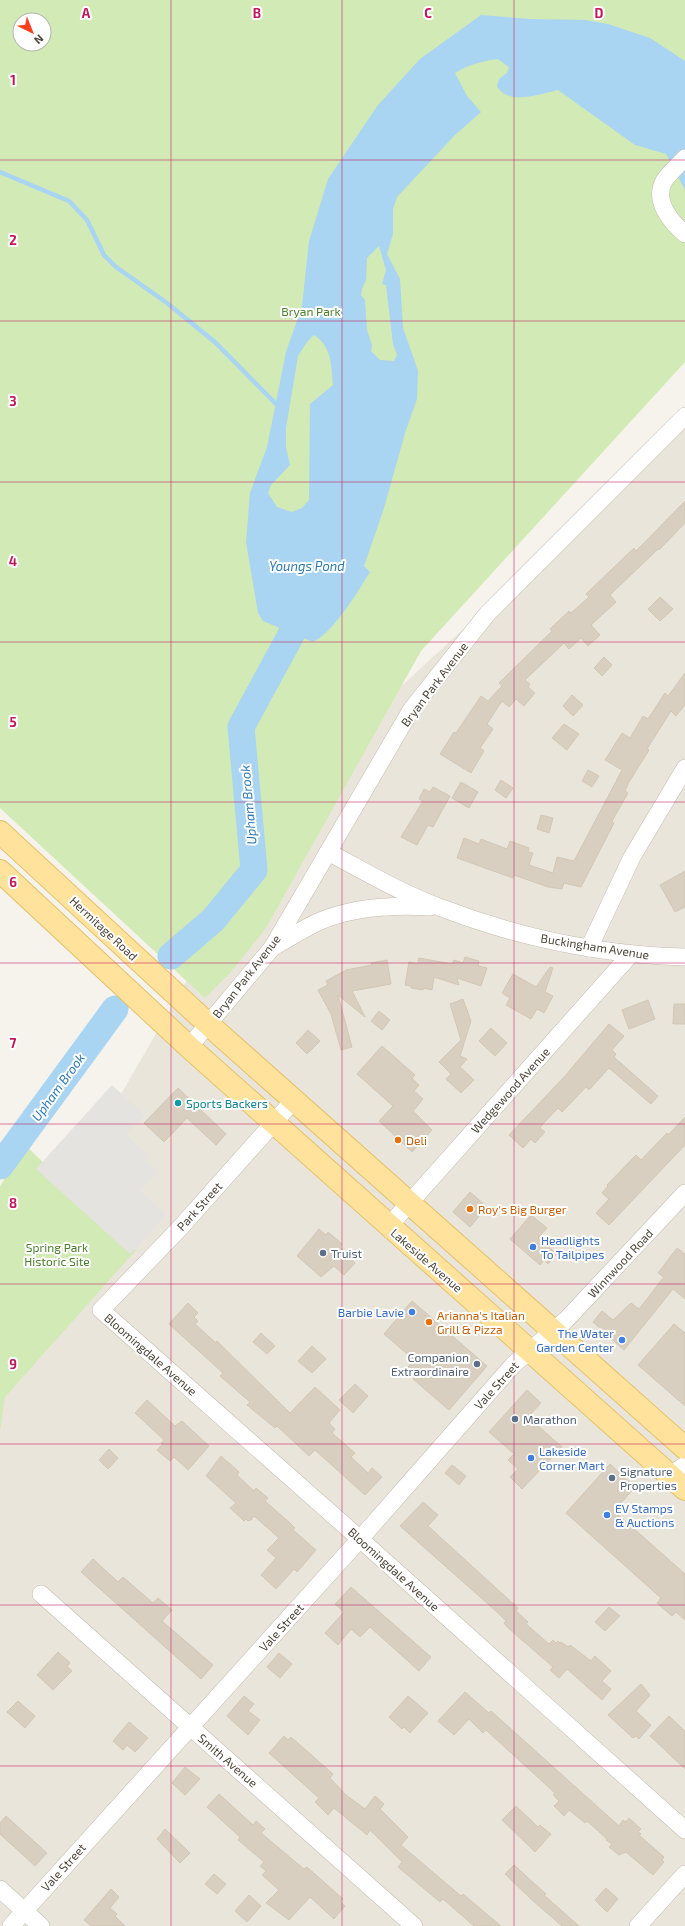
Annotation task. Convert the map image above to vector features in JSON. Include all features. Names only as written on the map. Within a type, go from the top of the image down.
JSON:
[{"type":"main road","name":"Hermitage Road","points":[[0,832],[208,1024]]},
{"type":"main road","points":[[0,871],[189,1047]]},
{"type":"main road","points":[[208,1024],[685,1448]]},
{"type":"main road","name":"Lakeside Avenue","points":[[189,1047],[529,1350],[680,1476]]},
{"type":"street","points":[[685,158],[665,180],[661,187],[661,195],[664,211],[675,226],[685,234]]},
{"type":"street","name":"Bryan Park Avenue","points":[[189,1047],[272,948],[411,710],[487,614],[685,416]]},
{"type":"street","points":[[589,948],[632,857],[685,768]]},
{"type":"street","name":"Buckingham Avenue","points":[[328,852],[438,907],[498,926],[558,942],[589,948],[631,954],[685,957]]},
{"type":"street","name":"Buckingham Avenue","points":[[272,948],[319,921],[338,916],[388,907],[438,907]]},
{"type":"street","name":"Wedgewood Avenue","points":[[389,1226],[631,954]]},
{"type":"street","name":"Park Street","points":[[101,1310],[174,1234],[294,1100]]},
{"type":"street","name":"Winnwood Road","points":[[553,1330],[566,1320],[685,1193]]},
{"type":"street","name":"Bloomingdale Avenue","points":[[101,1310],[360,1539],[685,1830]]},
{"type":"street","name":"Vale Street","points":[[11,1926],[360,1539],[513,1365],[553,1330]]},
{"type":"street","name":"Smith Avenue","points":[[41,1594],[414,1926]]},
{"type":"street","points":[[638,1926],[685,1874]]},
{"type":"street","points":[[0,1889],[41,1926]]},
{"type":"shaded area","points":[[685,425],[685,1926],[0,1926],[0,1303],[307,773]]},
{"type":"shaded area","points":[[112,1085],[144,1115],[126,1135],[149,1156],[145,1161],[157,1172],[140,1191],[166,1215],[130,1254],[36,1169]]},
{"type":"green space","name":"Bryan Park","points":[[0,0],[685,0],[685,362],[421,651],[266,928],[230,973],[205,998],[0,808]]},
{"type":"green space","name":"Spring Park Historic Site","points":[[26,1146],[136,1250],[5,1397],[0,1431],[0,1186]]},
{"type":"water","name":"Youngs Pond","points":[[481,15],[530,19],[585,20],[608,24],[650,38],[685,61],[685,190],[666,154],[635,145],[558,90],[525,97],[509,96],[502,92],[497,86],[499,79],[507,73],[509,67],[498,59],[476,63],[455,73],[467,96],[481,112],[454,136],[397,197],[393,209],[393,234],[387,254],[400,279],[403,328],[418,371],[417,399],[405,433],[384,508],[364,566],[370,572],[352,600],[329,630],[313,642],[263,621],[258,613],[246,542],[250,493],[267,447],[286,352],[302,306],[309,241],[328,179],[378,105],[420,59]],"holes":[[[379,246],[386,270],[382,284],[386,285],[393,344],[397,355],[394,361],[380,360],[371,351],[372,345],[367,330],[365,300],[361,295],[366,280],[367,258]],[[314,335],[324,345],[330,357],[333,385],[310,404],[309,500],[302,508],[292,512],[277,507],[268,493],[271,485],[290,465],[286,447],[286,428],[298,356],[307,342]]]},
{"type":"building","points":[[685,501],[685,523],[659,550],[658,549],[610,595],[616,602],[591,625],[600,635],[588,646],[581,638],[569,649],[564,643],[525,680],[530,684],[528,687],[535,693],[524,706],[516,699],[509,707],[502,701],[487,724],[493,729],[480,748],[484,751],[471,773],[440,754],[454,732],[456,733],[481,696],[488,701],[502,686],[499,683],[552,631],[550,629],[569,611],[571,613],[589,597],[586,594],[634,548],[636,551]]},
{"type":"building","points":[[660,597],[673,609],[660,621],[648,609]]},
{"type":"building","points":[[604,657],[612,665],[602,676],[594,668]]},
{"type":"building","points":[[685,673],[685,705],[676,716],[671,711],[647,749],[649,750],[629,782],[625,791],[628,793],[612,821],[614,823],[581,887],[564,883],[562,889],[548,887],[514,875],[513,878],[457,858],[464,838],[479,844],[481,839],[507,849],[510,841],[529,848],[528,852],[533,853],[529,865],[553,873],[557,857],[574,861],[622,770],[605,760],[622,733],[630,738],[643,716],[648,719],[665,693],[668,696]]},
{"type":"building","points":[[572,695],[583,705],[573,716],[563,706]]},
{"type":"building","points":[[564,724],[579,734],[567,750],[552,738]]},
{"type":"building","points":[[588,770],[599,776],[592,787],[582,781]]},
{"type":"building","points":[[501,780],[513,788],[506,798],[495,790]]},
{"type":"building","points":[[461,782],[478,792],[469,808],[452,798]]},
{"type":"building","points":[[433,787],[450,796],[433,827],[428,825],[417,845],[401,837],[423,801],[419,799],[424,789],[430,792]]},
{"type":"building","points":[[541,815],[553,818],[549,833],[537,829]]},
{"type":"building","points":[[685,871],[685,907],[675,912],[660,885]]},
{"type":"building","points":[[465,957],[479,961],[478,966],[487,968],[481,986],[457,978],[459,985],[434,977],[432,990],[411,988],[411,986],[405,985],[409,962],[418,964],[419,958],[452,964],[454,960],[463,963]]},
{"type":"building","points":[[387,960],[391,984],[352,991],[365,1017],[338,995],[352,1047],[341,1050],[331,1014],[318,990],[328,985],[326,981],[346,970],[372,965],[371,963]]},
{"type":"building","points":[[550,967],[553,968],[545,992],[553,996],[544,1013],[537,1009],[531,1019],[506,1005],[510,998],[502,993],[513,974],[536,987]]},
{"type":"building","points":[[463,999],[471,1021],[460,1056],[467,1059],[460,1067],[474,1080],[461,1093],[446,1079],[451,1074],[439,1062],[461,1040],[450,1004]]},
{"type":"building","points":[[648,1000],[655,1019],[629,1029],[622,1010]]},
{"type":"building","points":[[674,1004],[685,1004],[685,1024],[673,1024]]},
{"type":"building","points":[[379,1011],[390,1020],[382,1030],[371,1021]]},
{"type":"building","points":[[609,1024],[624,1036],[612,1050],[616,1054],[614,1057],[658,1096],[651,1104],[609,1068],[589,1090],[586,1087],[562,1112],[558,1108],[540,1128],[545,1132],[535,1143],[531,1139],[523,1148],[509,1135],[565,1076]]},
{"type":"building","points":[[491,1028],[507,1043],[495,1056],[479,1041]]},
{"type":"building","points":[[308,1030],[320,1041],[307,1054],[296,1043]]},
{"type":"building","points":[[382,1046],[415,1075],[412,1078],[419,1085],[414,1091],[423,1099],[413,1111],[432,1130],[412,1152],[379,1121],[393,1106],[357,1074]]},
{"type":"building","name":"Sports Backers","points":[[178,1088],[226,1134],[216,1145],[187,1118],[164,1142],[144,1123]]},
{"type":"building","points":[[685,1117],[685,1145],[609,1225],[596,1213],[609,1199],[602,1193],[608,1186],[607,1185],[636,1155],[641,1160]]},
{"type":"building","name":"Roy's Big Burger","points":[[470,1192],[487,1207],[470,1227],[453,1212]]},
{"type":"building","name":"Headlights To Tailpipes","points":[[531,1215],[547,1228],[538,1238],[557,1254],[548,1264],[544,1260],[540,1265],[510,1239]]},
{"type":"building","name":"Truist","points":[[319,1229],[326,1235],[328,1232],[342,1244],[340,1247],[355,1263],[344,1275],[334,1266],[321,1277],[297,1256]]},
{"type":"building","points":[[677,1248],[685,1254],[685,1299],[673,1289],[624,1350],[593,1322],[602,1311],[613,1320],[631,1303],[639,1309],[664,1277],[658,1273]]},
{"type":"building","points":[[412,1301],[487,1366],[449,1410],[413,1379],[417,1374],[408,1367],[414,1360],[384,1334]]},
{"type":"building","points":[[188,1303],[198,1313],[194,1317],[198,1321],[195,1324],[216,1343],[217,1341],[290,1413],[315,1387],[340,1410],[329,1423],[335,1429],[332,1433],[355,1453],[351,1457],[368,1473],[372,1468],[382,1477],[365,1495],[315,1450],[309,1456],[277,1426],[275,1428],[247,1405],[250,1402],[220,1376],[223,1373],[169,1324]]},
{"type":"building","points":[[674,1324],[685,1333],[685,1406],[638,1365]]},
{"type":"building","points":[[261,1333],[275,1346],[267,1354],[253,1342]]},
{"type":"building","points":[[312,1346],[326,1359],[312,1373],[298,1361]]},
{"type":"building","points":[[355,1384],[368,1396],[353,1413],[339,1400]]},
{"type":"building","points":[[527,1390],[541,1403],[528,1417],[562,1447],[522,1489],[510,1477],[518,1469],[508,1460],[514,1454],[489,1432]]},
{"type":"building","points":[[147,1400],[175,1426],[182,1421],[209,1446],[188,1470],[174,1457],[170,1461],[157,1450],[163,1444],[161,1443],[164,1440],[135,1413]]},
{"type":"building","points":[[109,1449],[118,1458],[108,1469],[99,1460]]},
{"type":"building","points":[[221,1456],[239,1472],[237,1475],[254,1491],[256,1488],[268,1498],[265,1501],[295,1528],[293,1530],[316,1550],[297,1572],[294,1569],[276,1589],[261,1575],[276,1558],[267,1550],[279,1538],[254,1516],[251,1520],[248,1521],[246,1519],[244,1521],[230,1508],[236,1503],[206,1476]]},
{"type":"building","points":[[610,1464],[635,1487],[614,1511],[685,1574],[685,1620],[676,1612],[672,1616],[657,1603],[661,1598],[566,1513]]},
{"type":"building","points":[[452,1465],[466,1476],[459,1485],[445,1473]]},
{"type":"building","points":[[423,1502],[438,1515],[428,1526],[518,1608],[516,1611],[528,1622],[526,1624],[549,1644],[553,1640],[556,1643],[558,1641],[560,1643],[561,1642],[568,1647],[570,1645],[591,1661],[595,1656],[611,1671],[602,1681],[611,1689],[602,1700],[567,1669],[559,1678],[550,1670],[553,1667],[507,1627],[504,1623],[506,1621],[497,1612],[400,1526]]},
{"type":"building","points":[[93,1559],[118,1582],[123,1577],[153,1603],[158,1598],[172,1610],[162,1621],[213,1665],[201,1679],[81,1572]]},
{"type":"building","points":[[351,1587],[431,1657],[419,1671],[370,1627],[360,1637],[351,1629],[338,1645],[325,1633],[344,1612],[335,1604]]},
{"type":"building","points":[[609,1607],[620,1616],[605,1631],[595,1622]]},
{"type":"building","points":[[58,1652],[70,1663],[67,1666],[72,1671],[53,1690],[37,1675]]},
{"type":"building","points":[[279,1653],[292,1664],[280,1678],[267,1667]]},
{"type":"building","points":[[641,1684],[650,1695],[636,1711],[651,1725],[639,1739],[636,1736],[633,1738],[608,1715]]},
{"type":"building","points":[[465,1692],[489,1713],[491,1711],[619,1826],[623,1820],[626,1822],[629,1818],[641,1829],[638,1832],[641,1834],[639,1835],[664,1857],[662,1860],[664,1862],[653,1875],[626,1852],[619,1855],[609,1847],[612,1844],[587,1821],[585,1823],[569,1810],[564,1816],[554,1806],[559,1801],[553,1795],[555,1793],[486,1730],[483,1733],[469,1719],[454,1735],[438,1721]]},
{"type":"building","points":[[244,1696],[254,1704],[248,1711],[260,1720],[248,1735],[227,1716]]},
{"type":"building","points":[[408,1696],[428,1713],[410,1733],[404,1727],[402,1729],[389,1717]]},
{"type":"building","points":[[18,1701],[35,1716],[25,1728],[7,1712]]},
{"type":"building","points":[[669,1716],[685,1731],[685,1769],[650,1736]]},
{"type":"building","points":[[129,1722],[148,1738],[135,1752],[127,1745],[123,1750],[113,1741]]},
{"type":"building","points":[[284,1736],[288,1740],[291,1737],[333,1774],[330,1778],[346,1795],[365,1809],[375,1796],[384,1804],[380,1809],[408,1837],[401,1845],[461,1896],[463,1894],[501,1926],[474,1926],[443,1899],[440,1902],[398,1867],[402,1862],[370,1830],[367,1835],[334,1808],[328,1815],[315,1802],[319,1798],[269,1753]]},
{"type":"building","points":[[185,1767],[200,1779],[185,1795],[172,1783]]},
{"type":"building","points":[[219,1794],[253,1825],[256,1821],[265,1829],[261,1833],[304,1869],[307,1867],[343,1899],[340,1901],[345,1906],[334,1919],[310,1897],[289,1920],[266,1903],[279,1890],[262,1875],[266,1871],[260,1866],[264,1862],[238,1840],[240,1837],[207,1807]]},
{"type":"building","points":[[516,1806],[538,1827],[540,1825],[551,1834],[535,1852],[502,1820]]},
{"type":"building","points":[[6,1816],[47,1853],[35,1866],[0,1834],[0,1823]]},
{"type":"building","points":[[165,1829],[190,1853],[180,1863],[157,1839]]},
{"type":"building","points":[[514,1865],[546,1894],[544,1895],[579,1926],[562,1926],[532,1900],[505,1874]]},
{"type":"building","points":[[214,1874],[226,1884],[217,1894],[205,1884]]},
{"type":"building","points":[[606,1888],[618,1899],[607,1912],[595,1900]]},
{"type":"building","points":[[111,1889],[119,1897],[110,1908],[117,1914],[115,1916],[125,1926],[91,1926],[84,1920]]},
{"type":"building","points":[[249,1895],[261,1906],[247,1922],[235,1911]]},
{"type":"waterway","points":[[0,172],[69,201],[87,220],[104,255],[116,267],[167,303],[216,343],[276,404]]},
{"type":"waterway","name":"Upham Brook","points":[[171,956],[213,920],[254,870],[241,727],[292,633]]},
{"type":"waterway","name":"Upham Brook","points":[[0,1166],[115,1009]]},
{"type":"place","name":"Sports Backers","points":[[178,1103]]},
{"type":"place","name":"Deli","points":[[398,1140]]},
{"type":"place","name":"Roy's Big Burger","points":[[470,1209]]},
{"type":"place","name":"Headlights To Tailpipes","points":[[533,1247]]},
{"type":"place","name":"Truist","points":[[323,1253]]},
{"type":"place","name":"Barbie Lavie","points":[[412,1312]]},
{"type":"place","name":"Arianna's Italian Grill & Pizza","points":[[429,1322]]},
{"type":"place","name":"The Water Garden Center","points":[[622,1340]]},
{"type":"place","name":"Companion Extraordinaire","points":[[477,1364]]},
{"type":"place","name":"Marathon","points":[[515,1419]]},
{"type":"place","name":"Lakeside Corner Mart","points":[[531,1458]]},
{"type":"place","name":"Signature Properties","points":[[612,1478]]},
{"type":"place","name":"EV Stamps & Auctions","points":[[607,1515]]}]
